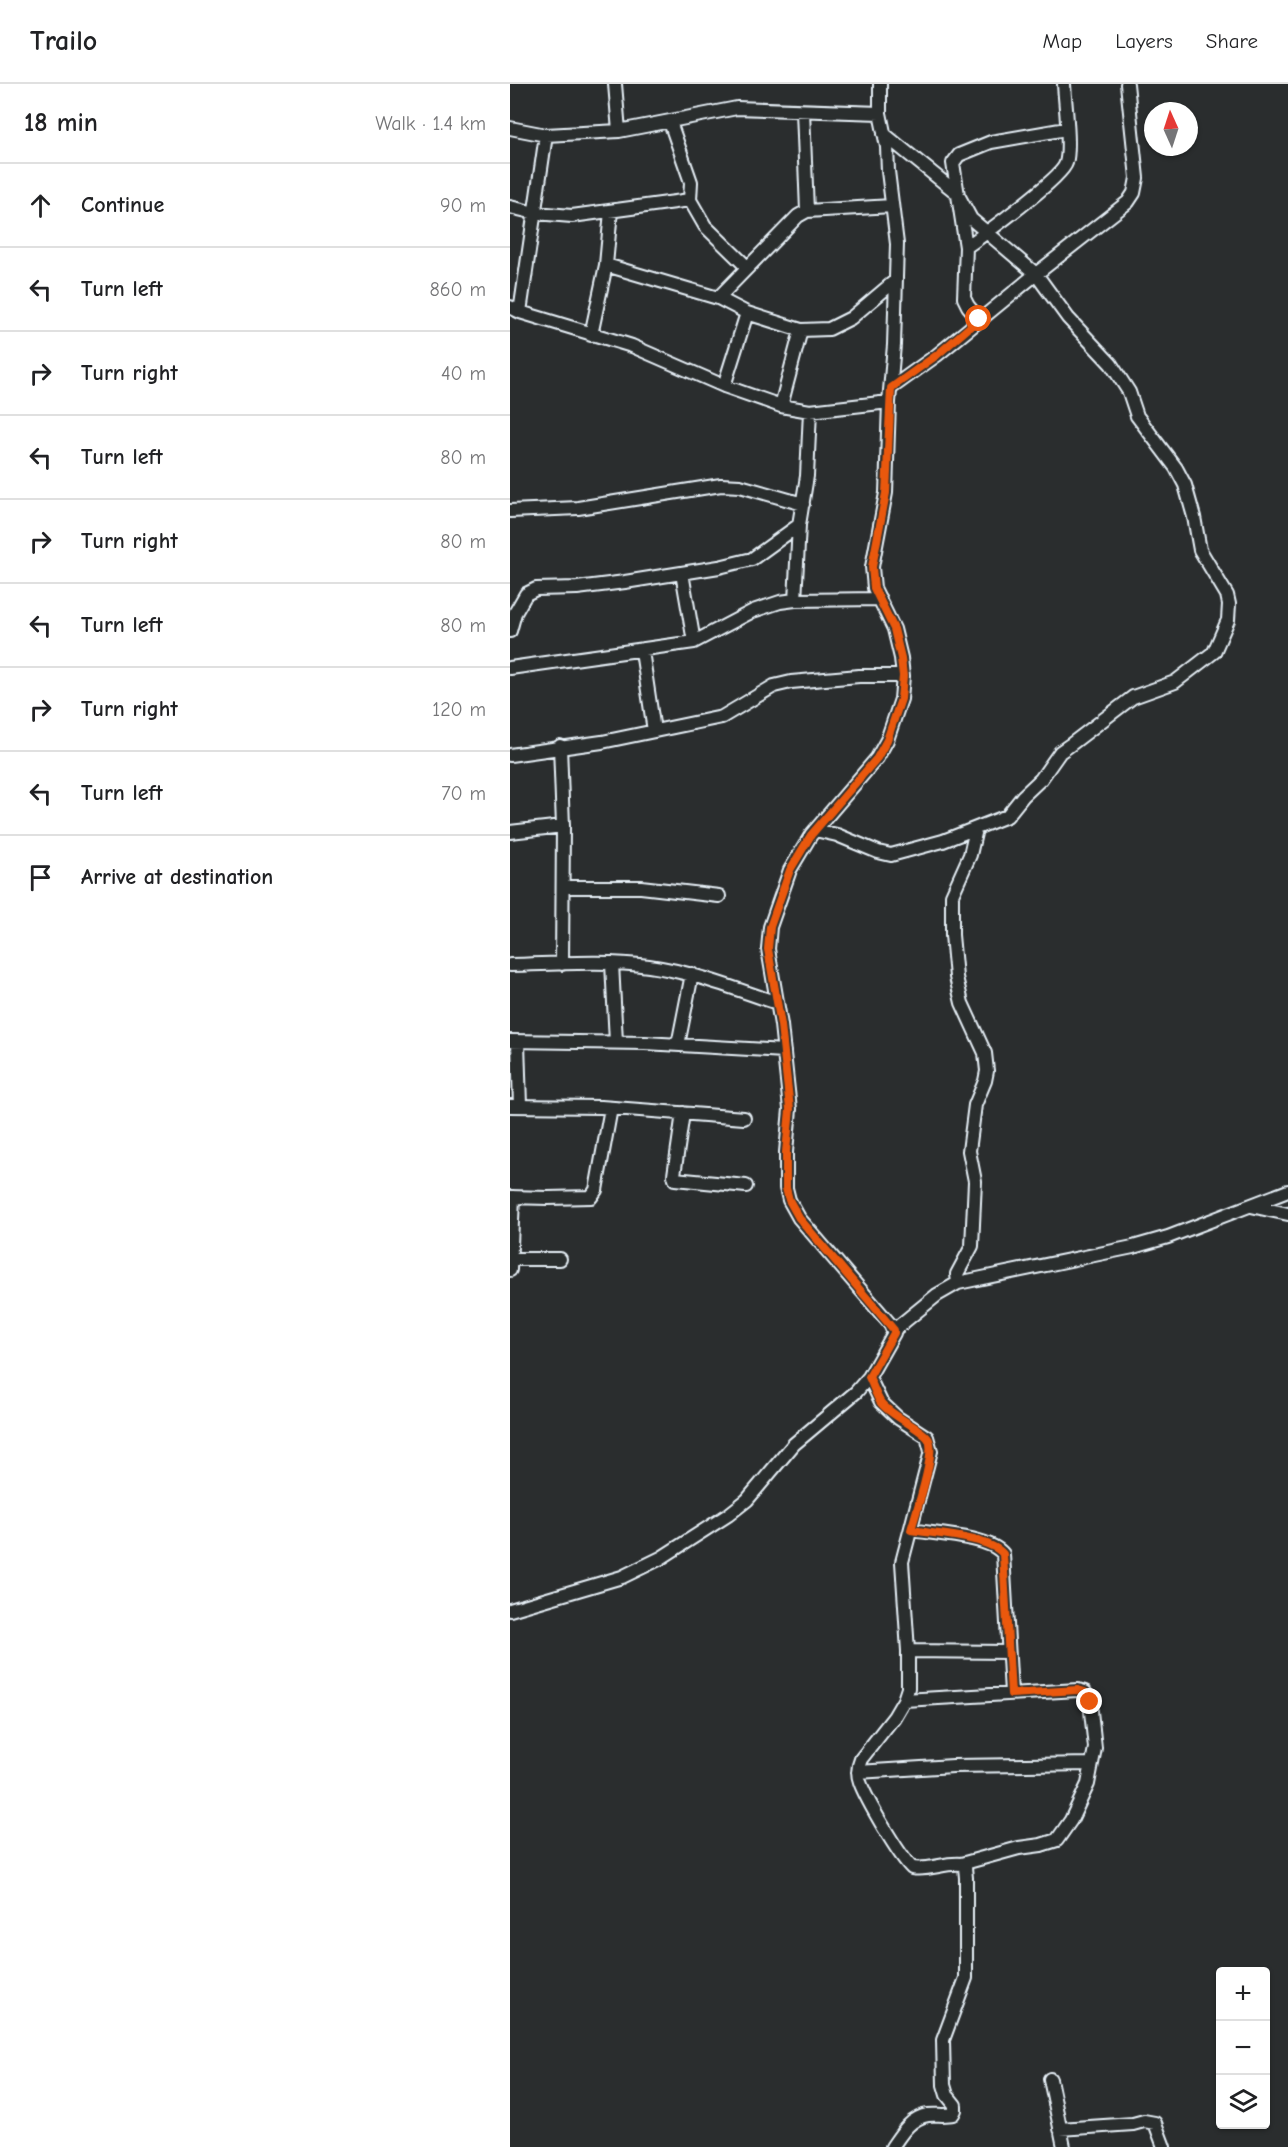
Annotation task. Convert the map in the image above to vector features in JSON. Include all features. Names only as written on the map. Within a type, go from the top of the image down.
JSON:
[{"type":"street","points":[[615,84],[619,131]]},
{"type":"street","points":[[880,84],[879,113],[887,147],[897,244],[886,493],[872,567],[874,588],[894,629],[901,658],[903,676],[901,699],[887,740],[877,758],[814,830],[790,870],[770,927],[768,949],[784,1051],[790,1109],[786,1152],[786,1188],[789,1200],[814,1237],[894,1330]]},
{"type":"street","points":[[966,247],[987,233],[1053,179],[1065,166],[1068,152],[1064,84]]},
{"type":"street","points":[[891,388],[937,355],[979,319],[1128,202],[1134,193],[1137,178],[1127,84]]},
{"type":"street","points":[[510,128],[546,135],[619,131],[737,108],[879,113]]},
{"type":"street","points":[[803,111],[807,211]]},
{"type":"street","points":[[670,122],[692,182],[690,200],[705,226],[747,267]]},
{"type":"street","points":[[979,319],[964,298],[966,247],[953,163],[959,155],[991,142],[1066,129]]},
{"type":"street","points":[[814,830],[837,835],[891,855],[943,841],[1007,816],[1041,779],[1060,752],[1133,697],[1175,682],[1203,662],[1214,652],[1228,620],[1227,595],[1200,550],[1185,485],[1176,468],[1137,416],[1129,392],[1111,364],[1068,318],[1036,274],[970,219],[957,193],[884,133]]},
{"type":"street","points":[[546,135],[535,213],[515,310],[632,346],[724,386],[781,406],[810,411],[889,402]]},
{"type":"street","points":[[510,207],[535,213],[573,216],[690,200]]},
{"type":"street","points":[[718,298],[798,216],[807,211],[892,206]]},
{"type":"street","points":[[591,335],[606,265],[611,212]]},
{"type":"street","points":[[606,265],[718,298],[747,313],[801,330],[829,329],[851,318],[896,280]]},
{"type":"street","points":[[724,386],[747,313]]},
{"type":"street","points":[[781,406],[801,330]]},
{"type":"street","points":[[795,600],[798,525],[807,476],[810,411]]},
{"type":"street","points":[[510,511],[578,508],[721,486],[740,486],[803,504]]},
{"type":"street","points":[[510,632],[515,613],[526,594],[536,589],[577,588],[719,567],[752,559],[798,525]]},
{"type":"street","points":[[682,573],[694,642]]},
{"type":"street","points":[[510,668],[694,642],[753,611],[795,600],[880,599]]},
{"type":"street","points":[[642,651],[654,731]]},
{"type":"street","points":[[510,755],[560,746],[602,742],[722,717],[774,686],[791,682],[859,676],[903,676]]},
{"type":"street","points":[[560,746],[564,887],[562,964]]},
{"type":"street","points":[[510,832],[563,826]]},
{"type":"street","points":[[958,1283],[957,1274],[972,1246],[975,1181],[969,1152],[975,1105],[987,1071],[985,1053],[962,1003],[956,977],[952,935],[952,895],[970,855],[976,829]]},
{"type":"street","points":[[564,887],[641,887],[719,896]]},
{"type":"street","points":[[510,965],[612,963],[649,966],[692,975],[777,1003]]},
{"type":"street","points":[[612,963],[616,1042]]},
{"type":"street","points":[[678,1045],[692,975]]},
{"type":"street","points":[[744,1118],[611,1108],[515,1106],[514,1042],[616,1042],[784,1051]]},
{"type":"street","points":[[560,1259],[511,1264],[512,1197],[591,1197],[596,1190],[611,1108]]},
{"type":"street","points":[[683,1113],[675,1179],[746,1186]]},
{"type":"street","points":[[510,1610],[622,1576],[661,1558],[728,1515],[747,1500],[794,1444],[856,1392],[869,1377],[894,1330],[937,1295],[958,1283],[1168,1238],[1288,1191]]},
{"type":"street","points":[[1251,1206],[1288,1214]]},
{"type":"street","points":[[869,1377],[881,1402],[898,1418],[924,1434],[930,1442],[931,1451],[904,1554],[902,1574],[908,1651],[908,1688],[894,1716],[866,1750],[858,1765],[864,1792],[901,1854],[912,1868],[962,1864],[1057,1840],[1071,1820],[1088,1784],[1092,1764],[1095,1748],[1093,1722],[1090,1702],[1085,1692],[1078,1690],[904,1700]]},
{"type":"street","points":[[911,1530],[961,1538],[999,1548],[1003,1554],[1011,1694]]},
{"type":"street","points":[[908,1651],[1008,1652]]},
{"type":"street","points":[[858,1772],[953,1766],[1092,1764]]},
{"type":"street","points":[[892,2147],[916,2119],[926,2115],[953,2114],[955,2110],[955,2105],[947,2095],[944,2085],[942,2066],[943,2040],[966,1978],[966,1878],[965,1867],[962,1864]]},
{"type":"street","points":[[1050,2079],[1064,2147]]},
{"type":"street","points":[[1060,2128],[1133,2124],[1149,2120],[1155,2123],[1164,2147]]},
{"type":"route","points":[[979,319],[937,355],[891,388],[886,493],[872,567],[874,588],[894,629],[901,658],[903,676],[897,717],[877,758],[811,835],[790,870],[770,927],[768,949],[781,1025],[790,1109],[786,1152],[786,1188],[789,1200],[799,1218],[894,1330],[869,1377],[881,1402],[898,1418],[924,1434],[930,1442],[928,1468],[911,1530],[986,1543],[999,1548],[1003,1554],[1011,1694],[1078,1690],[1085,1692],[1090,1702]]}]
